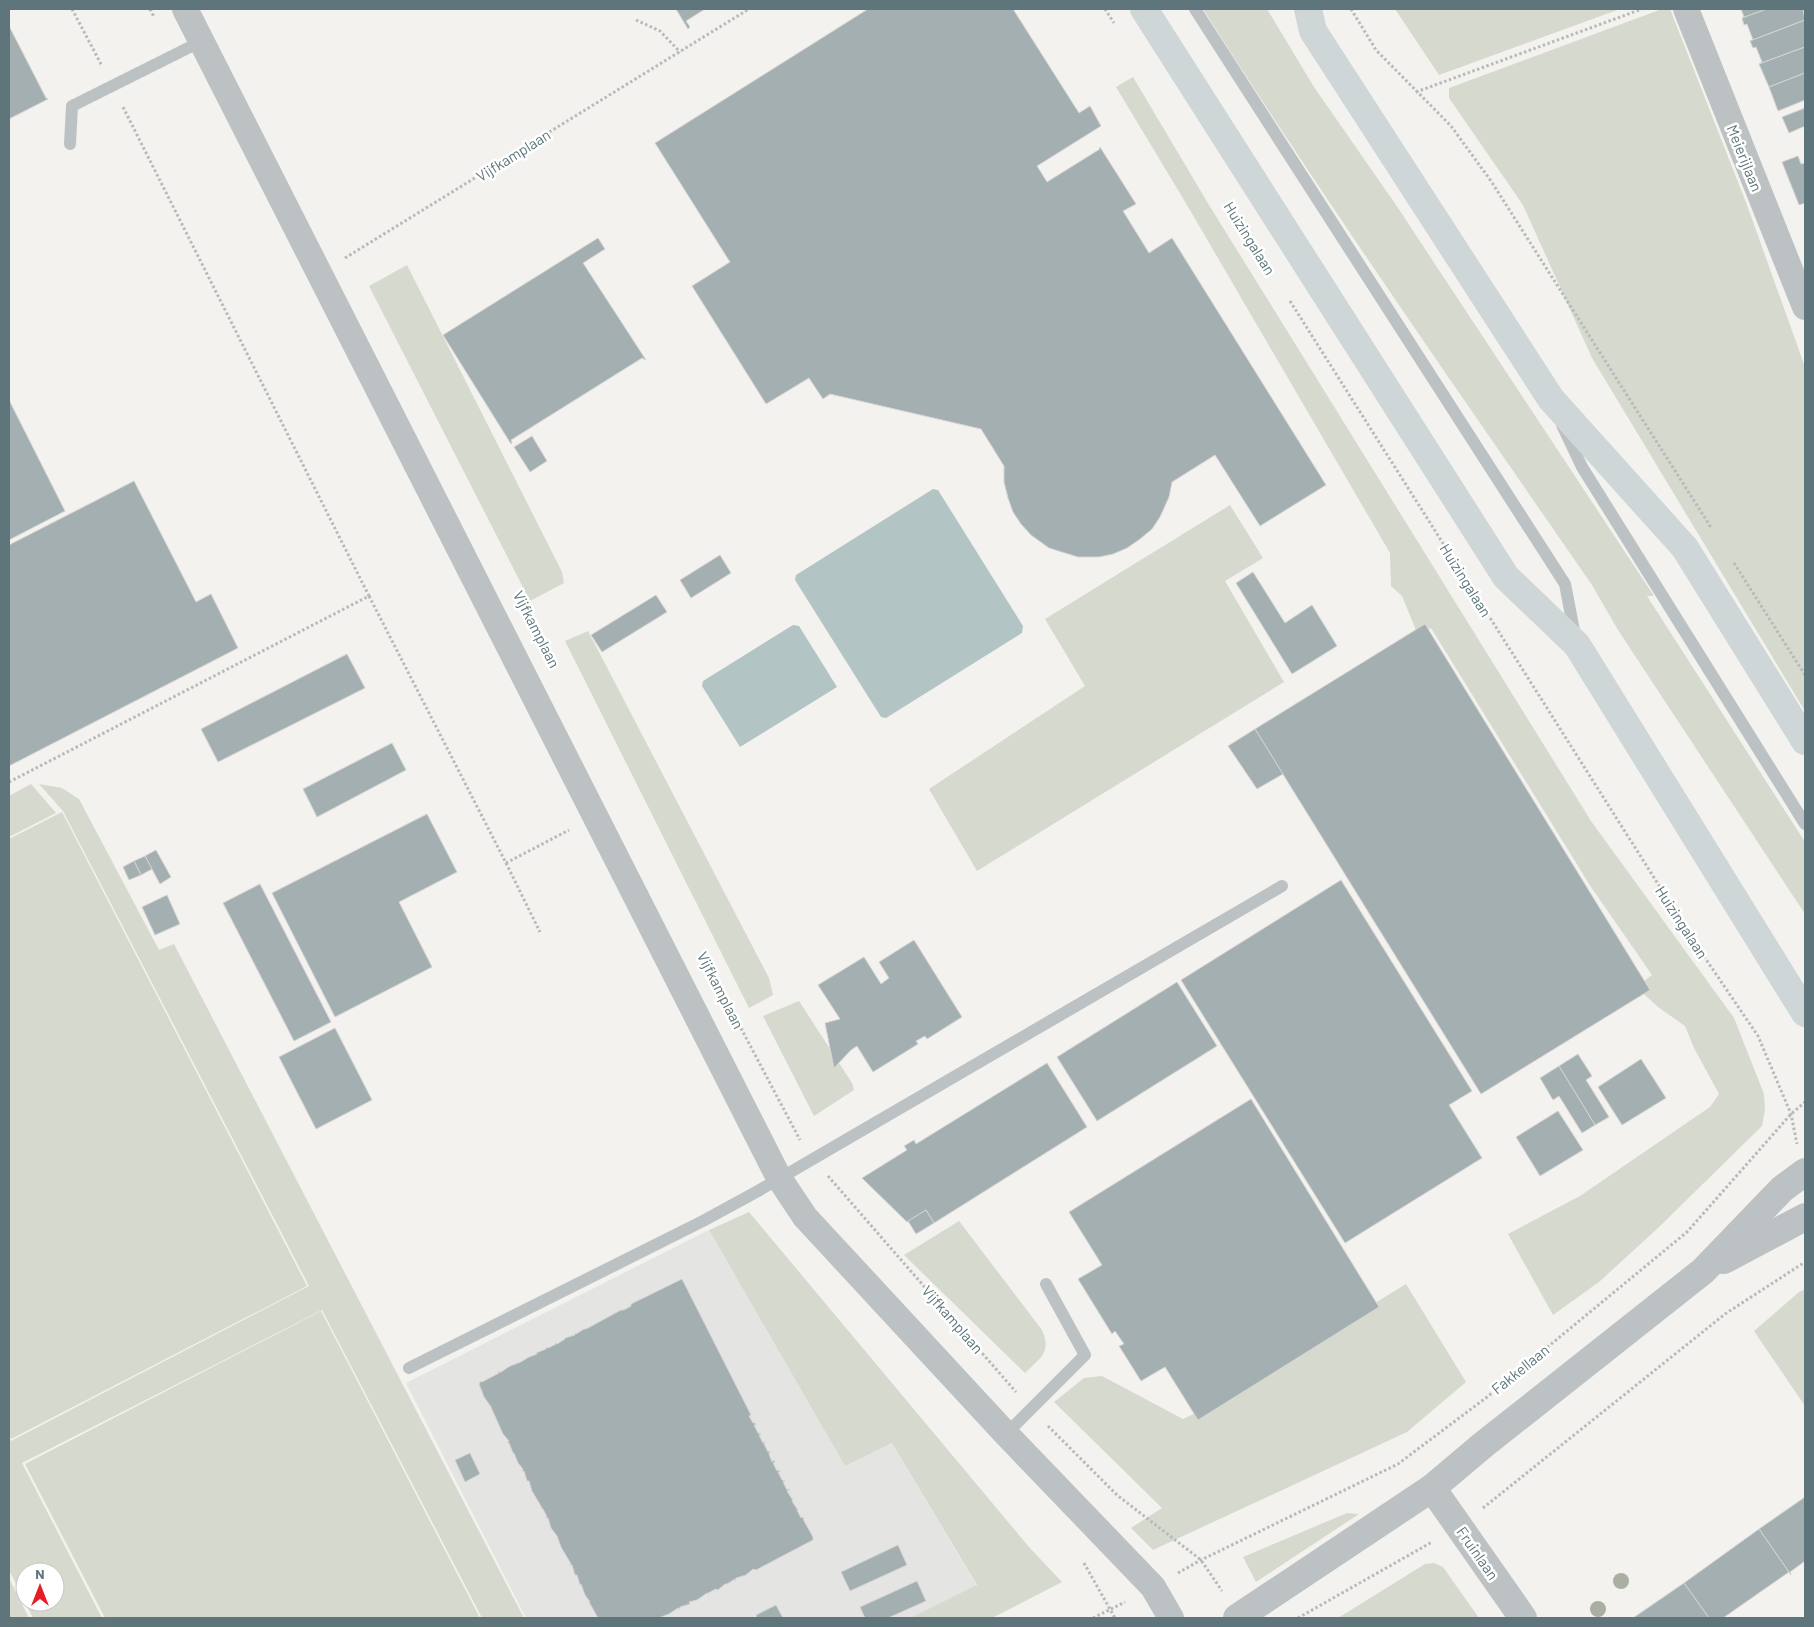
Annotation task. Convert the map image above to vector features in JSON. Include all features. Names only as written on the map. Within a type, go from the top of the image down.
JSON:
[{"type":"main road","points":[[1144,9],[1506,577],[1577,645],[1805,1013]]},
{"type":"main road","points":[[1310,20],[1551,400],[1685,548],[1805,741]]},
{"type":"street","points":[[185,9],[779,1178],[805,1217],[1006,1434],[1153,1587],[1171,1618]]},
{"type":"street","name":"Meierijlaan","points":[[1686,9],[1798,269],[1805,307]]},
{"type":"street","points":[[1238,1618],[1432,1488],[1483,1445],[1703,1271],[1782,1190],[1801,1160]]},
{"type":"street","points":[[1703,1271],[1805,1217]]},
{"type":"street","name":"Fruinlaan","points":[[1432,1488],[1523,1618]]},
{"type":"lane","points":[[1195,9],[1565,584],[1577,645]]},
{"type":"lane","points":[[1294,9],[1310,20]]},
{"type":"lane","points":[[70,144],[72,106],[202,41]]},
{"type":"lane","points":[[1551,400],[1582,467],[1805,824]]},
{"type":"lane","points":[[409,1368],[703,1221],[814,1160],[1282,886]]},
{"type":"lane","points":[[1006,1434],[1085,1355],[1046,1284]]},
{"type":"path","points":[[72,9],[113,85],[540,932]]},
{"type":"path","name":"Vijfkamplaan","points":[[320,274],[749,9]]},
{"type":"path","points":[[1105,9],[1116,26]]},
{"type":"path","points":[[1351,9],[1376,50],[1452,126],[1491,181],[1715,532]]},
{"type":"path","points":[[1416,92],[1642,9]]},
{"type":"path","points":[[636,20],[660,31],[680,52]]},
{"type":"path","points":[[341,250],[346,258]]},
{"type":"path","name":"Huizingalaan","points":[[1286,295],[1695,943],[1758,1036],[1791,1114],[1801,1160]]},
{"type":"path","points":[[1731,558],[1805,674]]},
{"type":"path","points":[[9,782],[369,596]]},
{"type":"path","points":[[506,864],[570,830]]},
{"type":"path","name":"Vijfkamplaan","points":[[730,1009],[795,1132],[814,1160],[1031,1409],[1116,1495],[1201,1560],[1238,1618]]},
{"type":"path","name":"Fakkellaan","points":[[1201,1560],[1398,1464],[1486,1396],[1687,1232],[1791,1114],[1805,1102]]},
{"type":"path","points":[[1298,1618],[1459,1527],[1726,1314],[1805,1262]]},
{"type":"path","points":[[1110,1610],[1115,1618]]},
{"type":"shaded area","points":[[1203,9],[1267,9],[1314,87],[1396,205],[1654,596],[1647,596],[1805,842],[1805,914],[1618,630],[1592,585],[1346,227]]},
{"type":"shaded area","points":[[1395,9],[1620,9],[1439,75]]},
{"type":"shaded area","points":[[1662,9],[1670,9],[1747,205],[1805,367],[1805,711],[1592,358],[1523,205],[1449,98],[1449,88]]},
{"type":"shaded area","points":[[1133,77],[1209,205],[1591,821],[1734,1018],[1764,1094],[1765,1109],[1762,1126],[1658,1228],[1599,1282],[1553,1315],[1508,1234],[1580,1196],[1710,1107],[1719,1094],[1694,1048],[1685,1026],[1658,1007],[1636,987],[1652,975],[1591,887],[1431,628],[1418,635],[1402,596],[1391,586],[1390,553],[1116,87]]},
{"type":"shaded area","points":[[407,265],[562,572],[564,583],[530,601],[369,286]]},
{"type":"shaded area","points":[[933,489],[938,490],[1023,626],[1022,633],[886,718],[881,717],[795,580],[796,575]]},
{"type":"shaded area","points":[[1230,505],[1263,558],[1225,581],[1284,682],[977,871],[929,789],[1085,686],[1045,619]]},
{"type":"shaded area","points":[[793,625],[799,626],[837,687],[740,747],[702,686],[703,681]]},
{"type":"shaded area","points":[[588,631],[769,978],[773,995],[749,1008],[565,641]]},
{"type":"shaded area","points":[[31,784],[56,813],[9,837],[9,796]]},
{"type":"shaded area","points":[[39,784],[62,788],[79,799],[159,950],[174,944],[524,1618],[482,1618],[322,1310],[22,1463],[102,1618],[33,1618],[30,1612],[65,1612],[65,1562],[15,1562],[15,1582],[9,1570],[9,1438],[11,1441],[309,1286],[63,811]]},
{"type":"shaded area","points":[[62,812],[307,1286],[11,1439],[9,1434],[9,839]]},
{"type":"shaded area","points":[[799,1001],[852,1083],[854,1090],[814,1116],[763,1016]]},
{"type":"shaded area","points":[[749,1212],[1029,1547],[1062,1582],[992,1618],[910,1618],[977,1585],[892,1443],[845,1466],[709,1230]]},
{"type":"shaded area","points":[[959,1221],[1042,1330],[1046,1344],[1045,1350],[1040,1359],[1025,1373],[904,1255]]},
{"type":"shaded area","points":[[709,1230],[845,1466],[892,1443],[977,1586],[910,1618],[526,1618],[406,1383]]},
{"type":"shaded area","points":[[1406,1284],[1466,1382],[1407,1432],[1153,1550],[1131,1528],[1162,1508],[1054,1402],[1084,1378],[1102,1376],[1183,1419],[1196,1413]]},
{"type":"shaded area","points":[[1805,1289],[1805,1406],[1754,1331]]},
{"type":"shaded area","points":[[321,1311],[480,1618],[105,1618],[25,1464]]},
{"type":"shaded area","points":[[1347,1513],[1359,1514],[1256,1582],[1243,1557]]},
{"type":"shaded area","points":[[1434,1563],[1443,1567],[1479,1618],[1338,1618],[1425,1564]]},
{"type":"shaded area","points":[[9,1578],[15,1590],[15,1612],[26,1612],[29,1618],[9,1618]]},
{"type":"building","points":[[676,9],[705,9],[686,21],[690,27],[688,29]]},
{"type":"building","points":[[868,9],[1013,9],[1079,113],[1090,106],[1101,126],[1037,166],[1047,182],[1100,149],[1100,147],[1136,204],[1123,211],[1149,253],[1172,238],[1326,485],[1260,526],[1215,455],[1172,482],[1169,497],[1160,517],[1152,529],[1140,539],[1127,548],[1113,554],[1099,557],[1078,557],[1049,548],[1031,535],[1021,524],[1013,512],[1008,498],[1004,482],[1004,466],[981,429],[830,394],[823,399],[809,378],[766,404],[692,286],[730,262],[655,143]]},
{"type":"building","points":[[1741,9],[1767,9],[1742,18],[1744,17]]},
{"type":"building","points":[[1767,9],[1803,9],[1805,20],[1753,40],[1747,24],[1744,25],[1742,18]]},
{"type":"building","points":[[1805,20],[1805,47],[1759,64],[1762,62],[1756,47],[1753,48],[1750,41]]},
{"type":"building","points":[[9,26],[48,99],[9,119]]},
{"type":"building","points":[[1805,47],[1805,73],[1769,87],[1759,64]]},
{"type":"building","points":[[1805,73],[1805,100],[1778,111],[1769,87]]},
{"type":"building","points":[[1805,108],[1805,126],[1789,133],[1782,117]]},
{"type":"building","points":[[1798,156],[1801,164],[1805,163],[1805,203],[1799,205],[1782,162]]},
{"type":"building","points":[[598,238],[605,249],[583,263],[646,360],[642,358],[511,440],[511,444],[443,335]]},
{"type":"building","points":[[9,400],[65,511],[9,540]]},
{"type":"building","points":[[532,436],[547,461],[530,472],[514,447]]},
{"type":"building","points":[[134,481],[196,602],[211,594],[238,648],[9,766],[9,545]]},
{"type":"building","points":[[720,555],[731,573],[691,598],[680,580]]},
{"type":"building","points":[[1253,572],[1285,623],[1312,605],[1337,646],[1292,674],[1236,583]]},
{"type":"building","points":[[656,595],[667,612],[602,652],[591,635]]},
{"type":"building","points":[[1425,624],[1650,990],[1481,1094],[1255,729]]},
{"type":"building","points":[[347,654],[365,688],[218,762],[201,729]]},
{"type":"building","points":[[1255,729],[1283,774],[1257,789],[1228,746]]},
{"type":"building","points":[[392,743],[406,770],[317,817],[303,789]]},
{"type":"building","points":[[427,814],[457,872],[399,902],[432,967],[335,1017],[272,893]]},
{"type":"building","points":[[156,850],[171,877],[160,884],[145,856]]},
{"type":"building","points":[[145,856],[152,869],[141,875],[134,861]]},
{"type":"building","points":[[134,861],[141,875],[129,880],[123,867]]},
{"type":"building","points":[[1341,880],[1472,1091],[1449,1105],[1482,1158],[1345,1243],[1181,980]]},
{"type":"building","points":[[260,884],[331,1022],[294,1041],[223,903]]},
{"type":"building","points":[[167,895],[180,924],[155,935],[142,907]]},
{"type":"building","points":[[914,940],[962,1017],[927,1039],[925,1036],[916,1041],[918,1044],[873,1072],[857,1046],[834,1068],[825,1023],[840,1019],[818,985],[864,957],[881,984],[889,978],[879,962]]},
{"type":"building","points":[[1177,982],[1217,1046],[1097,1121],[1057,1057]]},
{"type":"building","points":[[335,1028],[372,1100],[316,1129],[279,1057]]},
{"type":"building","points":[[1578,1054],[1592,1076],[1586,1080],[1609,1117],[1595,1125],[1559,1066]]},
{"type":"building","points":[[1641,1059],[1666,1098],[1622,1125],[1598,1087]]},
{"type":"building","points":[[1047,1063],[1087,1127],[934,1223],[926,1210],[907,1222],[862,1178],[907,1150],[904,1146],[914,1140],[916,1144]]},
{"type":"building","points":[[1559,1066],[1595,1125],[1582,1133],[1559,1096],[1553,1100],[1540,1078]]},
{"type":"building","points":[[1251,1099],[1379,1307],[1198,1420],[1165,1367],[1141,1381],[1119,1346],[1124,1344],[1115,1331],[1112,1334],[1078,1279],[1102,1265],[1069,1212]]},
{"type":"building","points":[[1558,1111],[1583,1150],[1540,1176],[1516,1137]]},
{"type":"building","points":[[926,1210],[934,1223],[916,1234],[908,1221]]},
{"type":"building","points":[[682,1279],[751,1415],[749,1416],[753,1423],[755,1423],[756,1425],[754,1425],[758,1433],[761,1434],[759,1435],[763,1443],[765,1441],[764,1444],[768,1452],[770,1451],[769,1454],[772,1462],[774,1460],[775,1462],[773,1463],[777,1471],[779,1470],[780,1472],[778,1472],[782,1480],[785,1481],[783,1482],[787,1490],[790,1490],[787,1491],[793,1498],[792,1501],[798,1508],[797,1510],[801,1518],[803,1517],[813,1540],[756,1570],[753,1569],[746,1575],[736,1578],[735,1581],[735,1579],[718,1590],[707,1593],[697,1600],[689,1602],[690,1604],[680,1607],[680,1609],[678,1608],[661,1618],[598,1618],[479,1384],[481,1381],[517,1362],[519,1363],[565,1338],[575,1335],[575,1333],[624,1310],[631,1306],[631,1304]]},
{"type":"building","points":[[470,1453],[480,1474],[465,1482],[455,1460]]},
{"type":"building","points":[[1805,1497],[1805,1561],[1790,1572],[1791,1575],[1759,1529]]},
{"type":"building","points":[[1759,1529],[1789,1572],[1723,1618],[1709,1618],[1684,1583]]},
{"type":"building","points":[[898,1545],[907,1565],[850,1591],[841,1572]]},
{"type":"building","points":[[917,1581],[926,1601],[888,1618],[865,1618],[860,1607]]},
{"type":"building","points":[[1684,1583],[1709,1618],[1633,1618]]},
{"type":"building","points":[[776,1605],[783,1618],[757,1618],[756,1615]]}]
